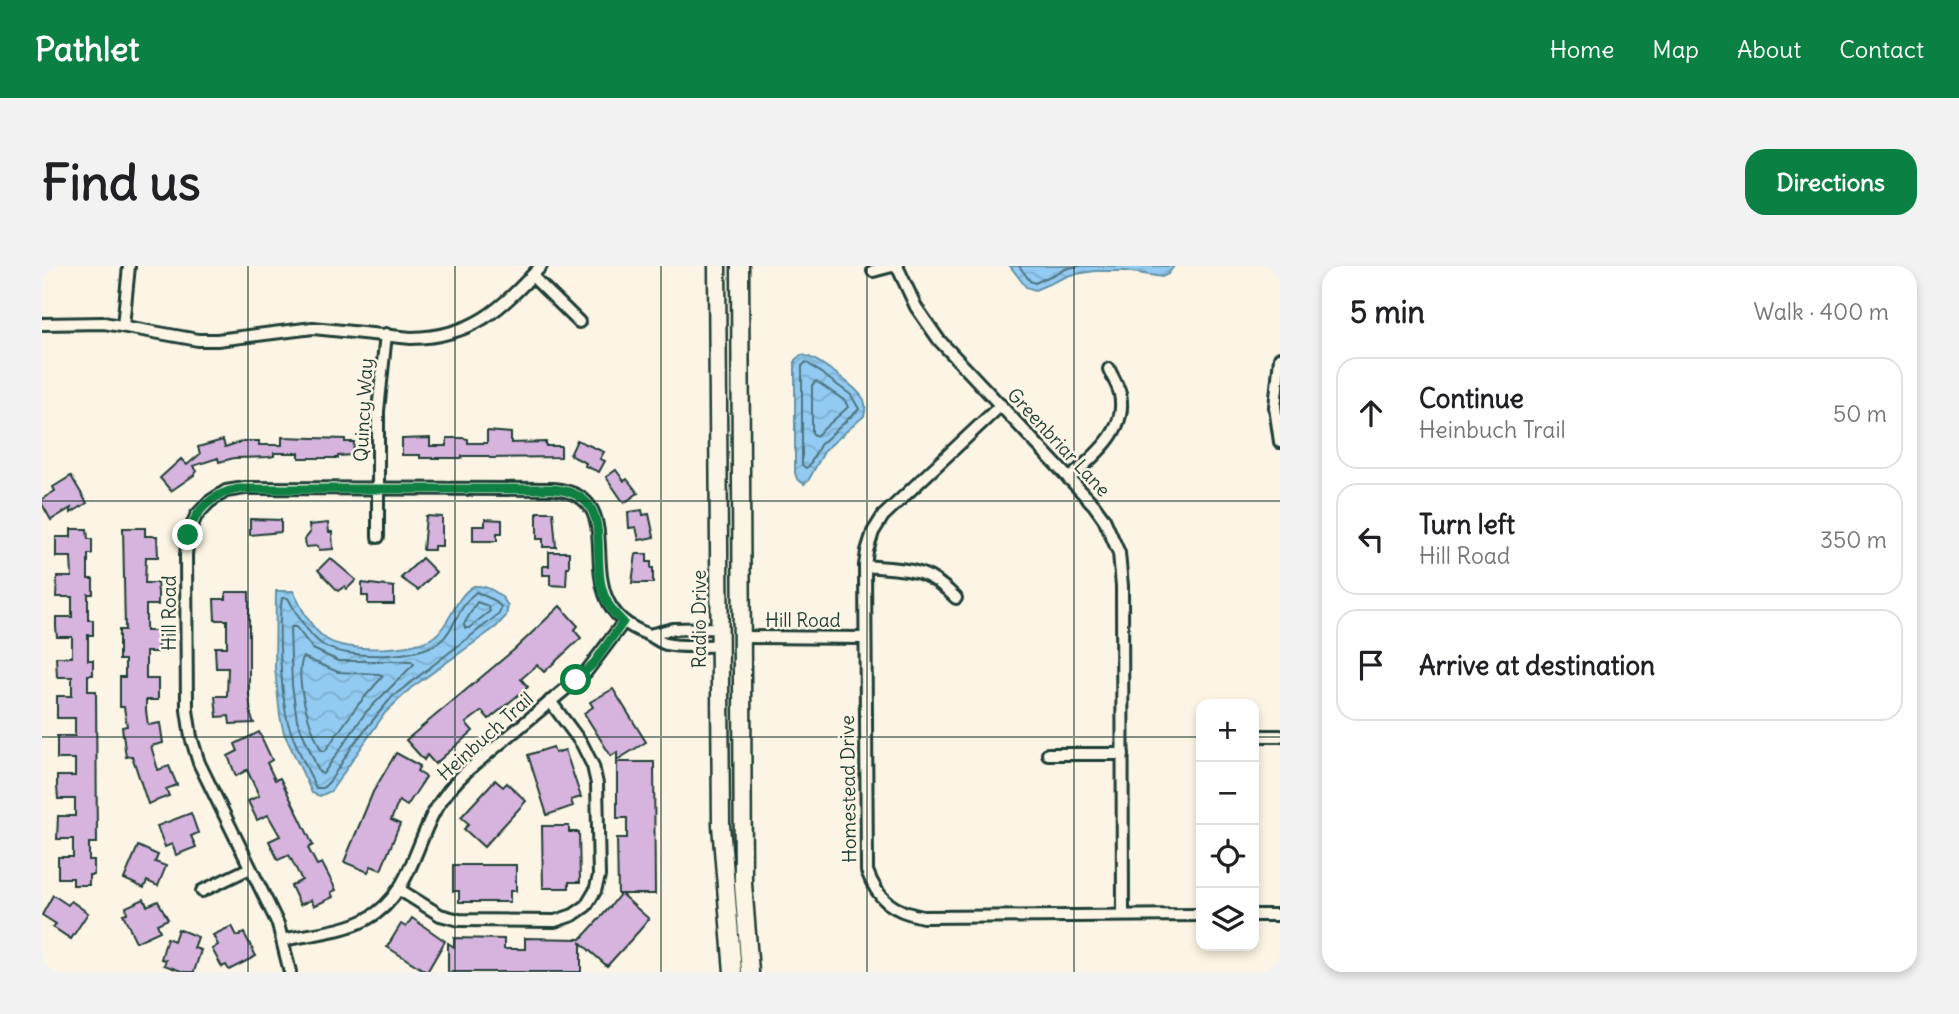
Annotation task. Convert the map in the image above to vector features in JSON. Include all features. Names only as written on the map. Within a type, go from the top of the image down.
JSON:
[{"type":"main road","name":"Radio Drive","points":[[717,266],[721,825],[733,972]]},
{"type":"main road","points":[[740,266],[744,909],[750,972]]},
{"type":"street","points":[[123,326],[130,266]]},
{"type":"street","points":[[42,324],[89,322],[208,340],[313,328],[428,338],[463,330],[491,315],[541,266]]},
{"type":"street","points":[[873,271],[895,266]]},
{"type":"street","name":"Greenbriar Lane","points":[[895,266],[928,324],[1104,519],[1119,553],[1122,586],[1123,915]]},
{"type":"street","points":[[532,276],[579,322]]},
{"type":"street","name":"Quincy Way","points":[[377,537],[379,399],[386,334]]},
{"type":"street","points":[[1280,358],[1275,407],[1280,442]]},
{"type":"street","points":[[1069,479],[1103,446],[1114,432],[1119,419],[1120,393],[1109,369]]},
{"type":"street","name":"Homestead Drive","points":[[1001,405],[883,516],[873,532],[865,566],[867,871],[878,895],[901,912],[923,917],[1196,915]]},
{"type":"street","name":"Hill Road","points":[[290,972],[274,916],[202,770],[189,726],[186,555],[190,530],[204,506],[220,494],[233,490],[553,489],[576,495],[591,509],[597,520],[602,589],[609,606],[623,622],[664,644],[720,646]]},
{"type":"street","points":[[865,566],[923,573],[940,582],[956,598]]},
{"type":"street","name":"Heinbuch Trail","points":[[283,940],[360,922],[379,911],[400,890],[433,815],[451,787],[590,668],[623,622]]},
{"type":"street","points":[[649,635],[673,629],[720,628]]},
{"type":"street","name":"Hill Road","points":[[742,637],[864,638]]},
{"type":"street","points":[[400,890],[440,915],[459,920],[555,921],[573,915],[586,906],[595,891],[599,876],[597,784],[593,766],[582,744],[550,701]]},
{"type":"street","points":[[1259,736],[1280,736]]},
{"type":"street","points":[[1048,754],[1123,754]]},
{"type":"street","points":[[202,891],[250,868]]},
{"type":"street","points":[[1259,915],[1280,915]]},
{"type":"street","points":[[281,972],[286,960]]},
{"type":"water","points":[[1010,266],[1174,266],[1162,277],[1125,271],[1095,271],[1070,275],[1035,290],[1026,287]]},
{"type":"water","points":[[801,355],[815,360],[845,380],[864,400],[866,408],[864,416],[825,450],[804,484],[797,479],[795,473],[795,360]]},
{"type":"water","points":[[474,586],[494,591],[502,598],[508,606],[506,616],[496,627],[411,688],[385,713],[331,791],[320,796],[312,793],[284,733],[280,716],[275,668],[276,591],[293,591],[311,624],[326,639],[349,647],[381,648],[413,645],[435,636],[446,624],[462,596]]},
{"type":"building","points":[[487,431],[511,433],[511,443],[546,442],[546,446],[561,446],[561,457],[420,458],[420,455],[402,455],[402,439],[430,438],[430,446],[447,446],[447,438],[468,439],[468,443],[487,443]]},
{"type":"building","points":[[282,437],[345,439],[345,442],[354,442],[353,455],[338,458],[299,458],[299,453],[274,453],[274,456],[269,457],[234,458],[219,462],[218,458],[193,466],[197,471],[194,475],[171,491],[160,478],[181,459],[187,465],[200,454],[198,447],[223,440],[225,447],[243,441],[259,441],[259,445],[282,445]]},
{"type":"building","points":[[577,440],[604,452],[600,459],[605,461],[599,472],[570,455]]},
{"type":"building","points":[[616,470],[638,493],[624,503],[606,477]]},
{"type":"building","points":[[71,476],[87,503],[71,513],[71,508],[51,520],[42,499],[55,491],[53,487]]},
{"type":"building","points":[[642,510],[643,515],[649,514],[654,537],[639,540],[636,527],[629,528],[628,512]]},
{"type":"building","points":[[537,512],[553,512],[556,547],[543,547],[543,539],[537,539]]},
{"type":"building","points":[[426,516],[442,517],[442,546],[434,546],[434,550],[423,550]]},
{"type":"building","points":[[250,519],[281,520],[281,532],[250,535]]},
{"type":"building","points":[[485,519],[502,520],[502,533],[497,533],[497,541],[473,541],[473,526],[485,526]]},
{"type":"building","points":[[328,523],[329,532],[332,532],[333,549],[306,547],[309,525]]},
{"type":"building","points":[[123,528],[145,528],[145,536],[157,536],[158,557],[146,557],[145,583],[157,583],[158,605],[146,605],[146,631],[158,631],[158,652],[146,652],[146,679],[158,679],[158,700],[146,700],[146,711],[148,725],[160,723],[163,743],[151,746],[158,770],[169,766],[177,785],[166,789],[169,796],[148,804],[132,756],[126,757],[122,727],[127,726],[124,707],[120,707],[120,677],[125,677],[125,660],[119,660],[119,630],[125,630]]},
{"type":"building","points":[[71,529],[87,529],[88,539],[92,539],[92,554],[88,554],[88,579],[93,579],[93,594],[88,594],[88,620],[93,620],[93,635],[88,635],[88,660],[93,660],[93,675],[88,675],[88,691],[96,691],[97,843],[89,843],[89,860],[94,860],[94,875],[89,875],[89,885],[73,885],[73,878],[58,878],[58,857],[73,857],[73,839],[57,839],[58,816],[75,816],[75,799],[58,799],[57,776],[75,776],[75,759],[57,759],[57,736],[75,736],[75,718],[57,718],[57,696],[72,696],[72,677],[57,677],[56,657],[72,657],[72,637],[57,637],[56,617],[72,617],[72,597],[56,597],[57,577],[72,577],[71,557],[56,557],[56,537],[71,537]]},
{"type":"building","points":[[549,552],[569,552],[566,586],[550,585],[550,575],[543,575],[543,566],[549,566]]},
{"type":"building","points":[[636,554],[647,554],[647,562],[651,562],[653,568],[653,583],[632,583]]},
{"type":"building","points":[[330,558],[356,580],[347,589],[345,586],[338,591],[318,570]]},
{"type":"building","points":[[422,558],[436,572],[418,590],[401,578]]},
{"type":"building","points":[[362,583],[394,587],[394,604],[368,604],[368,596],[362,596]]},
{"type":"building","points":[[226,592],[249,592],[249,694],[254,723],[230,724],[229,716],[217,717],[215,696],[227,696],[228,668],[216,668],[215,647],[227,647],[227,620],[215,620],[214,599],[226,599]]},
{"type":"building","points":[[560,606],[578,626],[574,630],[581,638],[544,672],[537,665],[521,679],[528,687],[489,719],[482,711],[466,723],[473,731],[435,764],[427,755],[424,760],[406,740],[515,649]]},
{"type":"building","points":[[613,689],[646,742],[617,760],[617,752],[611,756],[584,713],[593,707],[590,702]]},
{"type":"building","points":[[259,732],[272,760],[267,763],[275,780],[280,778],[313,845],[308,848],[317,865],[322,863],[336,890],[331,892],[333,897],[314,906],[311,900],[300,905],[291,886],[302,880],[289,855],[278,860],[269,841],[280,836],[268,815],[257,820],[248,801],[259,796],[256,789],[247,770],[236,776],[228,756],[238,751],[235,744]]},
{"type":"building","points":[[553,747],[555,753],[565,750],[581,797],[571,800],[573,806],[547,815],[528,755]]},
{"type":"building","points":[[396,753],[420,766],[417,771],[426,777],[407,806],[399,801],[391,820],[400,824],[381,870],[371,866],[368,872],[344,862],[373,792]]},
{"type":"building","points":[[617,762],[654,762],[655,894],[621,894],[649,919],[607,966],[581,943],[581,972],[448,972],[448,943],[454,947],[454,938],[504,939],[504,949],[525,949],[525,938],[581,939],[610,907],[620,894],[617,838],[627,838],[627,818],[617,818]]},
{"type":"building","points":[[495,780],[503,787],[507,783],[526,801],[484,847],[464,829],[469,824],[461,817]]},
{"type":"building","points":[[191,813],[198,833],[191,836],[196,847],[176,855],[172,844],[165,847],[157,826]]},
{"type":"building","points":[[542,826],[569,826],[569,832],[579,832],[580,882],[569,882],[569,888],[543,888]]},
{"type":"building","points":[[138,846],[158,855],[155,862],[166,866],[158,886],[147,881],[144,888],[124,879]]},
{"type":"building","points":[[453,865],[516,865],[516,891],[510,891],[510,902],[459,902],[459,891],[453,891]]},
{"type":"building","points":[[53,895],[68,905],[71,901],[88,913],[71,939],[53,927],[56,924],[42,915]]},
{"type":"building","points":[[144,899],[147,906],[158,901],[168,919],[157,924],[160,931],[136,942],[123,914],[127,913],[126,907]]},
{"type":"building","points":[[412,918],[445,941],[427,972],[387,947],[401,924],[406,927]]},
{"type":"building","points":[[232,926],[237,936],[244,933],[256,956],[229,970],[226,965],[222,967],[212,949],[218,945],[213,935]]},
{"type":"building","points":[[178,929],[198,937],[194,948],[201,950],[194,972],[184,972],[164,965],[166,960],[161,959],[167,938],[174,941]]},
{"type":"route","points":[[188,535],[191,524],[204,506],[226,491],[245,488],[553,489],[568,492],[583,500],[595,516],[600,535],[602,589],[609,606],[623,622],[594,663],[576,680]]}]
